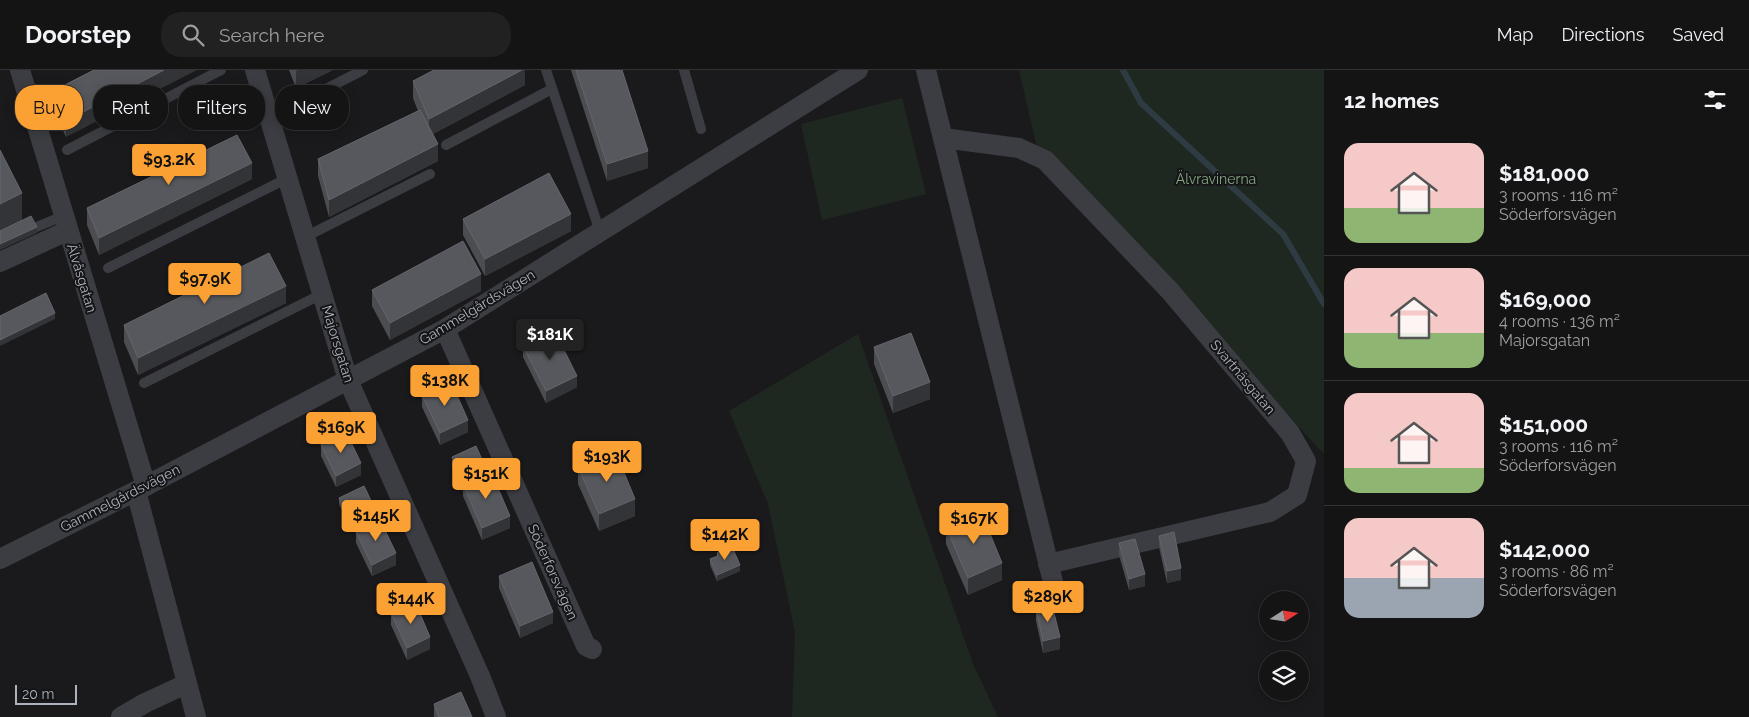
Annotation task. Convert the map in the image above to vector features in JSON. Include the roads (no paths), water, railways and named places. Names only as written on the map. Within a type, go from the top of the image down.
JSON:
[{"type":"street","name":"Älvåsgatan","points":[[20,70],[141,488],[186,684],[196,717]]},
{"type":"street","name":"Majorsgatan","points":[[255,70],[348,380],[480,676],[496,717]]},
{"type":"street","name":"Gammelgårdsvägen","points":[[0,559],[141,488],[445,329],[858,70]]},
{"type":"street","points":[[926,70],[1056,594]]},
{"type":"street","name":"Svartnäsgatan","points":[[943,138],[1019,148],[1045,160],[1170,291],[1290,433],[1306,461],[1297,494],[1270,512],[1048,564]]},
{"type":"street","points":[[0,262],[65,224]]},
{"type":"street","name":"Söderforsvägen","points":[[445,329],[586,646],[592,649]]},
{"type":"street","points":[[120,717],[186,684]]},
{"type":"lane","points":[[67,150],[221,70]]},
{"type":"lane","points":[[269,118],[363,70]]},
{"type":"lane","points":[[546,70],[600,232]]},
{"type":"lane","points":[[684,70],[701,129]]},
{"type":"lane","points":[[446,145],[552,89]]},
{"type":"lane","points":[[305,237],[430,174]]},
{"type":"lane","points":[[108,268],[288,178]]},
{"type":"lane","points":[[34,228],[65,224]]},
{"type":"lane","points":[[144,383],[322,294]]},
{"type":"waterway","points":[[1123,70],[1141,103],[1283,234],[1324,304]]},
{"type":"park label","name":"Älvravinerna","points":[[1216,179]]}]
